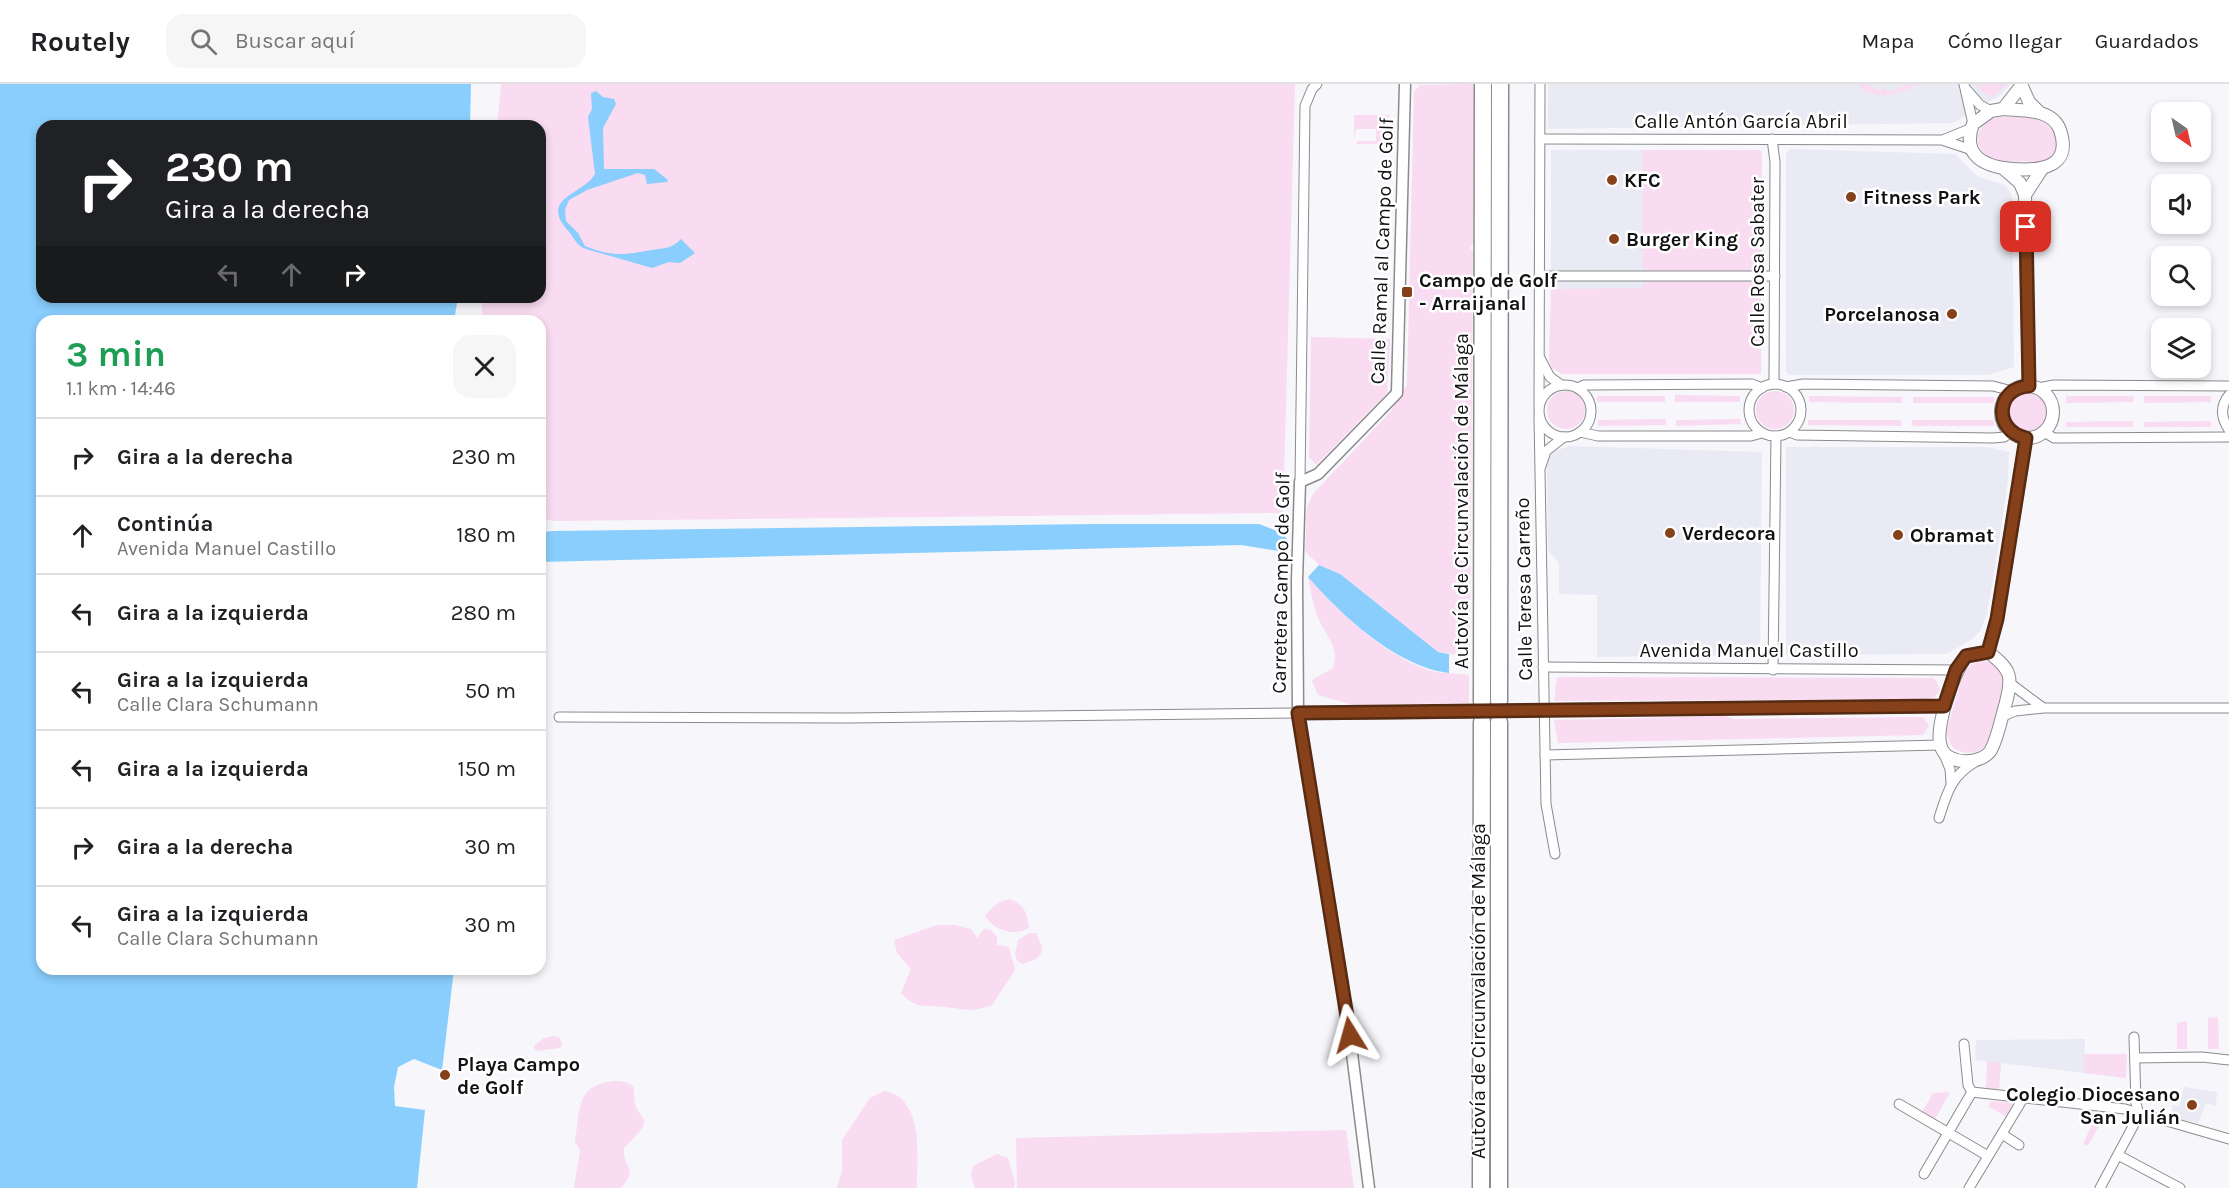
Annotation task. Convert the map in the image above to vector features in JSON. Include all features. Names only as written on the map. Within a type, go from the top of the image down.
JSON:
[{"type":"highway","name":"Autovía de Circunvalación de Málaga","points":[[1482,702],[1483,84]]},
{"type":"highway","name":"Autovía de Circunvalación de Málaga","points":[[1499,701],[1500,84]]},
{"type":"highway","name":"Autovía de Circunvalación de Málaga","points":[[1481,1188],[1482,722]]},
{"type":"highway","name":"Autovía de Circunvalación de Málaga","points":[[1499,722],[1499,1188]]},
{"type":"main road","points":[[2025,195],[2042,169],[2055,162],[2062,152],[2063,143],[2057,124],[2029,102],[2021,85],[1997,110],[1972,126],[1970,140],[1972,150],[1985,163],[2003,168],[2042,169]]},
{"type":"main road","points":[[1997,110],[2039,112]]},
{"type":"main road","points":[[2003,168],[2020,183],[2025,195],[2034,387]]},
{"type":"main road","points":[[2034,387],[2046,393],[2053,408],[2053,417],[2044,432],[2026,438],[2011,432],[2002,420],[2001,412],[2006,397],[2012,391],[2034,387]]},
{"type":"main road","points":[[1988,652],[1997,619],[2026,438]]},
{"type":"main road","points":[[1988,652],[2006,665],[2011,684],[1991,751],[1978,760],[1959,761],[1942,749],[1944,706],[1956,670],[1966,656],[1988,652]]},
{"type":"main road","points":[[1298,713],[1944,706]]},
{"type":"street","name":"Carretera Campo de Golf","points":[[1317,84],[1312,89],[1305,106],[1297,604],[1298,713],[1347,1014],[1369,1188]]},
{"type":"street","name":"Calle Ramal al Campo de Golf","points":[[1300,482],[1318,474],[1397,393],[1405,84]]},
{"type":"street","name":"Calle Teresa Carreño","points":[[1540,84],[1539,411],[1543,667],[1546,804],[1555,854]]},
{"type":"street","points":[[1965,86],[1980,105],[1997,110]]},
{"type":"street","points":[[1965,86],[1972,126]]},
{"type":"street","name":"Calle Antón García Abril","points":[[1942,140],[1972,126]]},
{"type":"street","name":"Calle Antón García Abril","points":[[1540,139],[1942,140],[1972,150]]},
{"type":"street","name":"Calle Rosa Sabater","points":[[1772,139],[1775,162],[1774,384]]},
{"type":"street","points":[[1539,276],[1775,276]]},
{"type":"street","name":"Calle Teresa Carreño","points":[[1539,352],[1550,378],[1561,385]]},
{"type":"street","points":[[1578,388],[1584,385],[1752,384],[1762,388]]},
{"type":"street","points":[[1762,433],[1751,420],[1750,402],[1762,388],[1774,384],[1786,387],[1803,384],[1993,386],[2012,391]]},
{"type":"street","points":[[1564,437],[1548,430],[1539,411],[1547,392],[1561,385],[1578,388],[1585,393],[1592,410],[1590,418],[1580,432]]},
{"type":"street","points":[[2034,387],[2054,385],[2229,386]]},
{"type":"street","points":[[1540,468],[1546,451],[1564,437],[1580,432],[1598,436],[1751,436],[1762,433],[1776,436],[1790,432],[1799,420],[1801,412],[1798,397],[1786,387]]},
{"type":"street","points":[[2229,395],[2225,400],[2222,416],[2229,430]]},
{"type":"street","points":[[1790,432],[1797,435],[1993,438],[2004,437],[2011,432]]},
{"type":"street","points":[[2044,432],[2054,438],[2229,437]]},
{"type":"street","points":[[1773,670],[1776,436]]},
{"type":"street","name":"Avenida Manuel Castillo","points":[[1543,667],[1956,670]]},
{"type":"street","points":[[2011,684],[2034,703],[2044,708]]},
{"type":"street","points":[[2001,717],[2015,711],[2044,708],[2229,708]]},
{"type":"street","points":[[559,717],[849,718],[1298,713]]},
{"type":"street","points":[[1545,755],[1942,749],[1951,783]]},
{"type":"street","points":[[1939,818],[1951,783],[1959,772],[1978,760]]},
{"type":"street","points":[[2100,1188],[2139,1115],[2136,1103],[2134,1037]]},
{"type":"street","points":[[1964,1044],[1968,1085],[1972,1092]]},
{"type":"street","points":[[2135,1058],[2202,1057],[2229,1060]]},
{"type":"street","points":[[1972,1092],[2125,1109],[2139,1115],[2229,1139]]},
{"type":"street","points":[[1923,1174],[1972,1092]]},
{"type":"street","points":[[1970,1188],[2024,1097]]},
{"type":"street","points":[[1899,1104],[1988,1156]]},
{"type":"street","points":[[2002,1134],[2019,1145]]},
{"type":"street","points":[[2118,1155],[2183,1186]]},
{"type":"shaded area","points":[[501,84],[1295,84],[1283,513],[546,519],[546,315],[482,315],[482,303],[546,303],[546,120],[498,120]]},
{"type":"shaded area","points":[[1474,84],[1473,242],[1470,248],[1473,251],[1470,656],[1438,652],[1340,574],[1319,565],[1305,551],[1307,508],[1313,494],[1391,411],[1407,385],[1414,92],[1420,85]]},
{"type":"shaded area","points":[[1548,84],[2010,85],[1999,96],[1953,123],[1548,129]]},
{"type":"shaded area","points":[[1857,84],[1868,84],[1876,90],[1885,88],[1887,92],[1909,84],[1920,84],[1896,93],[1880,95],[1872,94]]},
{"type":"shaded area","points":[[1976,84],[2008,84],[1993,96],[1985,94]]},
{"type":"shaded area","points":[[1354,115],[1389,115],[1389,144],[1356,144],[1358,141],[1376,141],[1376,129],[1356,129],[1354,140]]},
{"type":"shaded area","points":[[2000,117],[2030,117],[2046,121],[2056,133],[2057,140],[2053,153],[2042,161],[2034,162],[2004,161],[1988,156],[1979,145],[1979,133],[1987,122]]},
{"type":"shaded area","points":[[1790,149],[1955,154],[1978,177],[2005,185],[2012,195],[2014,367],[1988,375],[1790,375],[1786,372],[1786,154]]},
{"type":"shaded area","points":[[1551,150],[1643,150],[1643,289],[1551,289]]},
{"type":"shaded area","points":[[1643,150],[1760,150],[1762,153],[1761,374],[1562,374],[1552,368],[1549,359],[1551,289],[1643,288]]},
{"type":"shaded area","points":[[1311,337],[1390,339],[1387,393],[1316,465],[1309,457]]},
{"type":"shaded area","points":[[1566,391],[1579,397],[1585,410],[1579,423],[1566,429],[1553,423],[1547,410],[1553,397]]},
{"type":"shaded area","points":[[1775,391],[1789,396],[1794,410],[1789,424],[1775,429],[1761,424],[1756,410],[1761,396]]},
{"type":"shaded area","points":[[2028,393],[2041,399],[2047,412],[2041,425],[2028,431],[2015,425],[2009,412],[2015,399]]},
{"type":"shaded area","points":[[1675,395],[1740,396],[1740,402],[1675,402]]},
{"type":"shaded area","points":[[1597,396],[1665,396],[1665,402],[1597,402]]},
{"type":"shaded area","points":[[1809,396],[1902,397],[1902,403],[1809,402]]},
{"type":"shaded area","points":[[2066,396],[2134,396],[2133,402],[2066,403]]},
{"type":"shaded area","points":[[2144,396],[2211,396],[2211,402],[2144,403]]},
{"type":"shaded area","points":[[1913,397],[1994,397],[1994,403],[1913,403]]},
{"type":"shaded area","points":[[1666,419],[1666,425],[1598,426],[1598,420]]},
{"type":"shaded area","points":[[1740,419],[1741,424],[1676,426],[1676,420]]},
{"type":"shaded area","points":[[1808,420],[1901,420],[1901,426],[1808,425]]},
{"type":"shaded area","points":[[1912,420],[1994,420],[1994,426],[1912,426]]},
{"type":"shaded area","points":[[2133,421],[2133,427],[2066,427],[2066,422]]},
{"type":"shaded area","points":[[2211,421],[2211,427],[2144,427],[2144,422]]},
{"type":"shaded area","points":[[1569,446],[1762,452],[1760,655],[1597,657],[1597,595],[1559,594],[1559,563],[1548,550],[1547,462],[1552,452]]},
{"type":"shaded area","points":[[1786,447],[1988,447],[2009,452],[2008,480],[1997,556],[1987,614],[1980,631],[1971,640],[1946,654],[1786,655]]},
{"type":"shaded area","points":[[1308,577],[1348,618],[1395,654],[1428,670],[1469,675],[1469,703],[1353,705],[1318,695],[1312,680],[1333,668],[1335,654],[1332,643],[1317,615]]},
{"type":"shaded area","points":[[1977,661],[1990,662],[1998,666],[2004,680],[2003,690],[1988,742],[1983,748],[1967,753],[1952,747],[1946,732],[1964,671]]},
{"type":"shaded area","points":[[1557,677],[1932,678],[1936,680],[1940,690],[1935,697],[1929,699],[1554,701]]},
{"type":"shaded area","points":[[1725,716],[1734,719],[1920,717],[1924,718],[1929,726],[1923,735],[1558,743],[1554,720]]},
{"type":"shaded area","points":[[1009,899],[1024,909],[1029,928],[1011,932],[998,928],[988,920],[985,915],[998,903]]},
{"type":"shaded area","points":[[937,925],[954,925],[971,929],[977,938],[984,929],[991,930],[997,937],[997,945],[1009,947],[1015,970],[992,1005],[968,1010],[921,1006],[901,993],[911,969],[897,953],[894,940]]},
{"type":"shaded area","points":[[1030,933],[1036,933],[1042,946],[1041,954],[1036,959],[1023,964],[1017,961],[1015,954],[1018,940]]},
{"type":"shaded area","points":[[2218,1017],[2219,1049],[2208,1049],[2208,1018]]},
{"type":"shaded area","points":[[2187,1021],[2187,1049],[2177,1049],[2177,1023]]},
{"type":"shaded area","points":[[554,1036],[560,1038],[562,1045],[560,1048],[535,1051],[534,1046],[544,1038]]},
{"type":"shaded area","points":[[2085,1039],[2084,1073],[1975,1060],[1976,1040]]},
{"type":"shaded area","points":[[2084,1054],[2127,1054],[2126,1078],[2084,1073]]},
{"type":"shaded area","points":[[1987,1061],[2001,1063],[1999,1091],[1986,1090]]},
{"type":"shaded area","points":[[615,1081],[632,1086],[636,1107],[645,1121],[641,1130],[624,1148],[629,1176],[621,1188],[574,1188],[580,1150],[575,1142],[582,1100],[593,1087]]},
{"type":"shaded area","name":"Colegio Diocesano San Julián","points":[[2184,1087],[2217,1092],[2216,1106],[2206,1103],[2198,1123],[2170,1116],[2173,1105],[2179,1106]]},
{"type":"shaded area","points":[[884,1091],[897,1096],[906,1105],[912,1117],[916,1131],[917,1188],[837,1188],[842,1171],[842,1140],[870,1098]]},
{"type":"shaded area","points":[[1950,1092],[1934,1121],[1921,1114],[1933,1093]]},
{"type":"shaded area","points":[[1991,1101],[2014,1103],[2007,1117],[1988,1106]]},
{"type":"shaded area","points":[[2099,1110],[2107,1112],[2088,1146],[2083,1144]]},
{"type":"shaded area","points":[[1346,1130],[1354,1188],[1017,1188],[1016,1138]]},
{"type":"shaded area","points":[[997,1154],[1008,1158],[1015,1182],[1014,1188],[975,1188],[971,1176],[973,1166]]},
{"type":"water","points":[[0,84],[471,84],[470,120],[36,120],[36,303],[457,303],[455,315],[36,315],[36,975],[453,975],[442,1070],[414,1059],[398,1067],[394,1087],[395,1106],[425,1110],[417,1188],[0,1188]]},
{"type":"water","points":[[596,91],[603,97],[614,99],[616,104],[603,128],[604,169],[654,169],[668,180],[647,184],[645,175],[638,173],[587,190],[569,200],[565,210],[566,221],[578,233],[585,246],[611,253],[626,254],[665,248],[681,239],[695,253],[680,263],[669,262],[652,268],[583,248],[561,220],[558,211],[560,204],[595,174],[588,117],[592,109],[591,93]]},
{"type":"water","points":[[1259,524],[1283,533],[1288,541],[1279,551],[1241,545],[546,562],[546,532]]},
{"type":"water","points":[[1319,565],[1340,574],[1438,652],[1449,654],[1449,673],[1429,669],[1410,661],[1371,637],[1321,592],[1308,577]]},
{"type":"place","name":"KFC","points":[[1612,180]]},
{"type":"place","name":"Fitness Park","points":[[1851,197]]},
{"type":"place","name":"Burger King","points":[[1614,239]]},
{"type":"place","name":"Campo de Golf - Arraijanal","points":[[1407,292]]},
{"type":"place","name":"Porcelanosa","points":[[1952,314]]},
{"type":"place","name":"Verdecora","points":[[1670,533]]},
{"type":"place","name":"Obramat","points":[[1898,535]]},
{"type":"place","name":"Playa Campo de Golf","points":[[445,1075]]},
{"type":"place","name":"Colegio Diocesano San Julián","points":[[2192,1105]]},
{"type":"route","points":[[1350,1035],[1301,743],[1298,713],[1944,706],[1956,670],[1966,656],[1988,652],[1997,619],[2026,438],[2018,436],[2006,427],[2001,412],[2002,404],[2012,391],[2029,386],[2026,227]]}]
